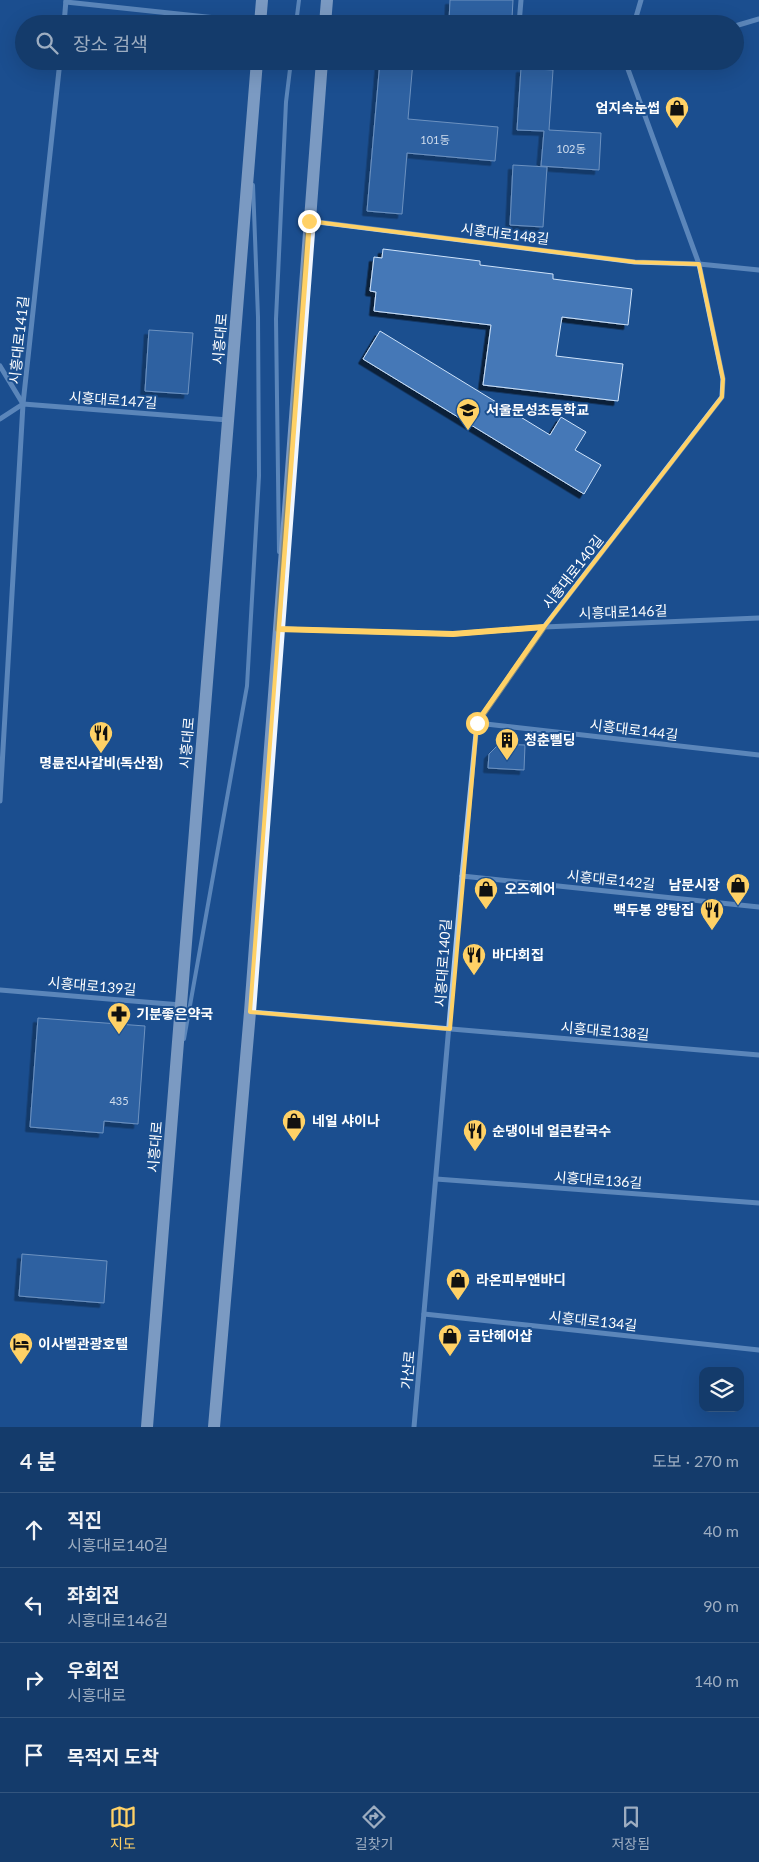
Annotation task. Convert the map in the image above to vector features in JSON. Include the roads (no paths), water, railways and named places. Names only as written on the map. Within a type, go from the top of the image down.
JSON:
[{"type":"main road","points":[[262,0],[263,15]]},
{"type":"main road","points":[[326,15],[327,0]]},
{"type":"main road","name":"시흥대로","points":[[146,1427],[182,1005],[256,70]]},
{"type":"main road","points":[[214,1427],[250,1012],[321,70]]},
{"type":"street","points":[[520,15],[521,0]]},
{"type":"street","points":[[637,15],[641,0]]},
{"type":"street","points":[[65,15],[66,1],[192,15]]},
{"type":"street","points":[[744,23],[759,19]]},
{"type":"street","name":"시흥대로141길","points":[[0,801],[23,404],[59,70]]},
{"type":"street","points":[[628,70],[699,264]]},
{"type":"street","name":"시흥대로148길","points":[[309,221],[635,262],[699,264],[759,270]]},
{"type":"street","name":"시흥대로140길","points":[[450,1029],[477,723],[544,627],[722,397],[723,379],[699,264]]},
{"type":"street","points":[[0,366],[23,404],[0,419]]},
{"type":"street","name":"시흥대로147길","points":[[23,404],[228,420]]},
{"type":"street","name":"시흥대로146길","points":[[278,629],[453,634],[544,627],[759,618]]},
{"type":"street","name":"시흥대로144길","points":[[477,723],[759,755]]},
{"type":"street","name":"시흥대로142길","points":[[462,876],[759,907]]},
{"type":"street","name":"시흥대로139길","points":[[0,990],[182,1005]]},
{"type":"street","name":"시흥대로138길","points":[[250,1012],[759,1056]]},
{"type":"street","points":[[424,1314],[450,1029]]},
{"type":"street","name":"시흥대로136길","points":[[436,1179],[759,1203]]},
{"type":"street","name":"시흥대로134길","points":[[424,1314],[759,1350]]},
{"type":"street","name":"가산로","points":[[414,1427],[424,1314]]},
{"type":"lane","points":[[297,15],[299,0]]},
{"type":"lane","points":[[280,604],[276,319],[286,102],[290,70]]},
{"type":"lane","points":[[174,1093],[247,686],[260,476],[258,317],[251,138]]},
{"type":"place","name":"엄지속눈썹","points":[[677,129]]},
{"type":"place","name":"서울문성초등학교","points":[[468,431]]},
{"type":"place","name":"명륜진사갈비(독산점)","points":[[101,754]]},
{"type":"place","name":"청춘삘딩","points":[[507,761]]},
{"type":"place","name":"남문시장","points":[[738,906]]},
{"type":"place","name":"오즈헤어","points":[[486,910]]},
{"type":"place","name":"백두봉 양탕집","points":[[712,931]]},
{"type":"place","name":"바다회집","points":[[474,976]]},
{"type":"place","name":"기분좋은약국","points":[[119,1035]]},
{"type":"place","name":"네일 샤이나","points":[[294,1142]]},
{"type":"place","name":"순댕이네 얼큰칼국수","points":[[475,1152]]},
{"type":"place","name":"라온피부앤바디","points":[[458,1301]]},
{"type":"place","name":"금단헤어샵","points":[[450,1357]]},
{"type":"place","name":"이사벨관광호텔","points":[[21,1365]]}]
